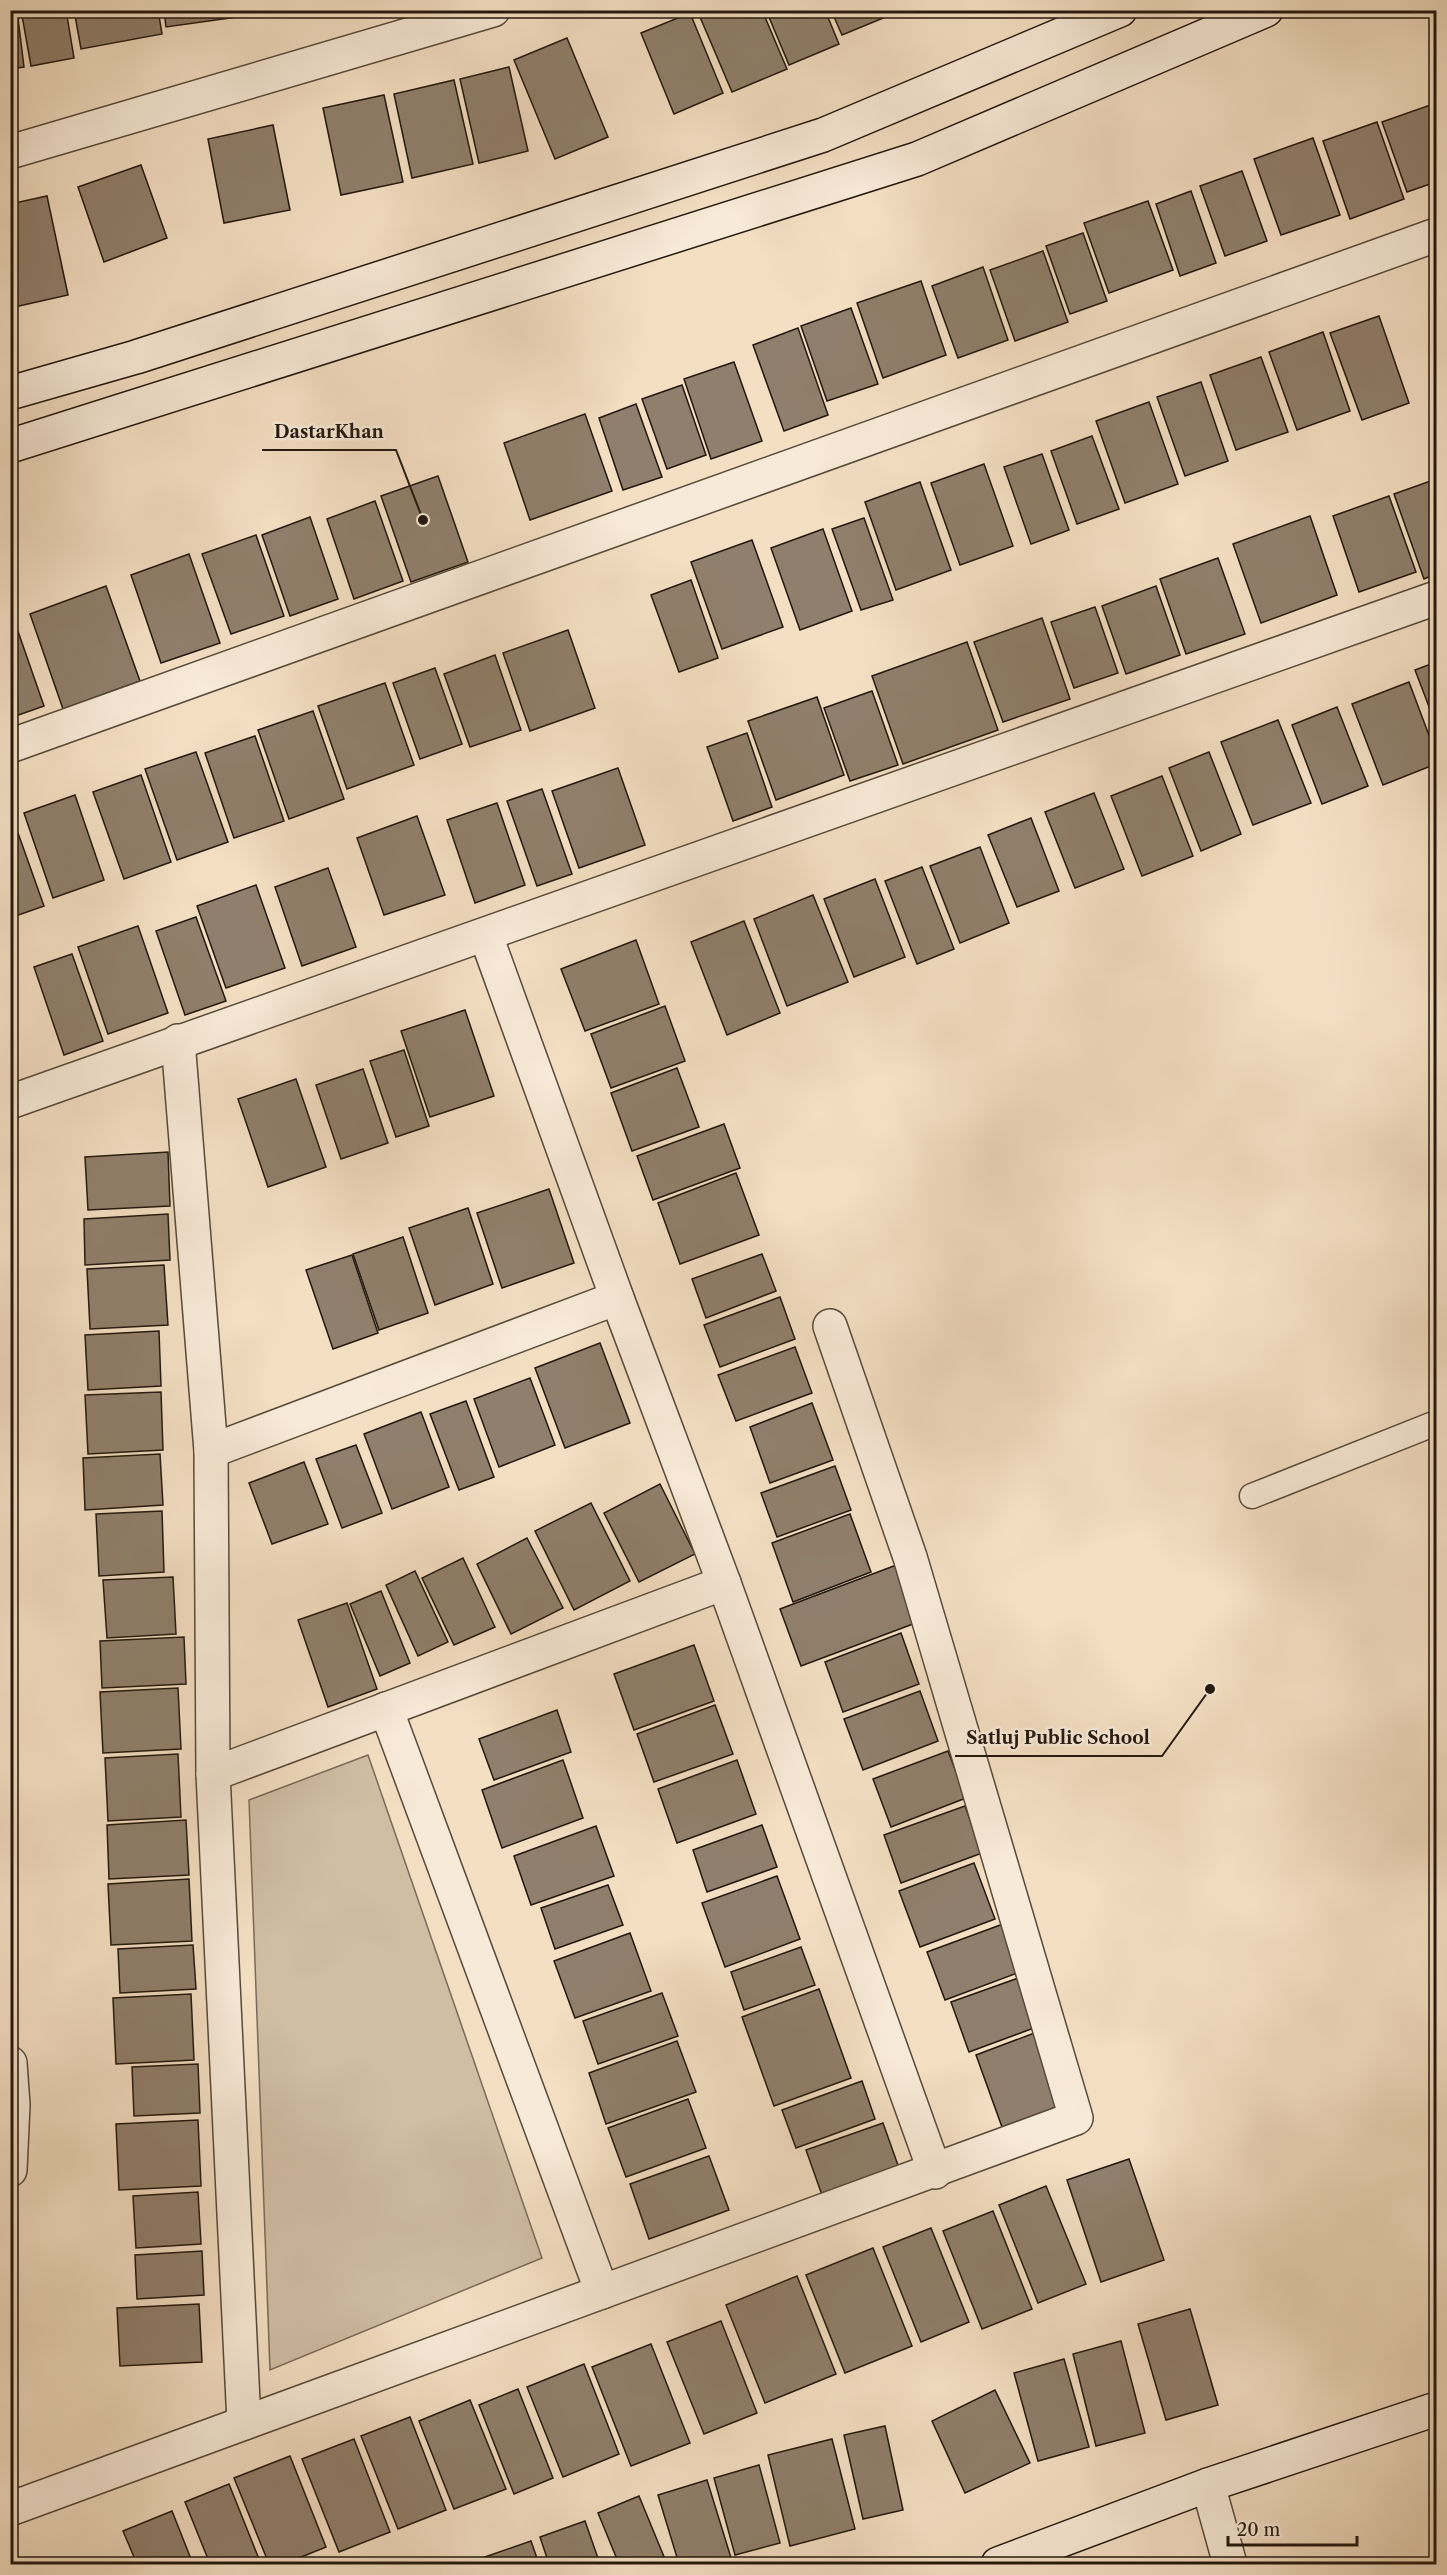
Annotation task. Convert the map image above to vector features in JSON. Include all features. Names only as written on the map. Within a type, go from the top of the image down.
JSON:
[{"type":"street","points":[[10,152],[493,10]]},
{"type":"street","points":[[10,393],[136,357],[823,135],[1120,10]]},
{"type":"street","points":[[10,446],[917,159],[1266,10]]},
{"type":"street","points":[[10,746],[1437,235]]},
{"type":"street","points":[[10,1102],[178,1041],[486,936],[1437,598]]},
{"type":"street","points":[[486,936],[617,1298],[724,1583],[935,2172]]},
{"type":"street","points":[[178,1041],[211,1451],[213,1774],[244,2423]]},
{"type":"street","points":[[211,1451],[617,1298]]},
{"type":"street","points":[[10,2509],[935,2172],[1076,2118],[910,1557],[830,1326]]},
{"type":"street","points":[[213,1774],[724,1583]]},
{"type":"street","points":[[386,1709],[602,2292]]},
{"type":"street","points":[[10,2062],[13,2105],[10,2170]]},
{"type":"street","points":[[998,2565],[1208,2485],[1437,2409]]},
{"type":"street","points":[[1208,2485],[1230,2565]]},
{"type":"lane","points":[[1252,1496],[1437,1423]]},
{"type":"shaded area","points":[[368,1755],[542,2258],[270,2370],[249,1800]]},
{"type":"building","points":[[10,10],[17,10],[24,67],[10,69]]},
{"type":"building","points":[[21,10],[66,10],[74,58],[31,66]]},
{"type":"building","points":[[74,10],[158,10],[162,34],[81,49]]},
{"type":"building","points":[[164,10],[250,10],[251,15],[166,27]]},
{"type":"building","points":[[697,10],[762,10],[787,69],[732,92]]},
{"type":"building","points":[[766,10],[825,10],[839,44],[789,65]]},
{"type":"building","points":[[831,10],[886,10],[888,16],[842,35]]},
{"type":"building","points":[[690,13],[723,93],[674,114],[641,33]]},
{"type":"building","points":[[567,38],[608,137],[555,159],[514,60]]},
{"type":"building","points":[[509,67],[528,151],[479,163],[460,79]]},
{"type":"building","points":[[454,80],[473,164],[412,178],[394,94]]},
{"type":"building","points":[[384,95],[403,182],[341,195],[323,108]]},
{"type":"building","points":[[1436,103],[1436,182],[1407,192],[1382,122]]},
{"type":"building","points":[[1377,122],[1404,199],[1350,219],[1323,141]]},
{"type":"building","points":[[273,125],[290,210],[224,223],[208,139]]},
{"type":"building","points":[[1313,138],[1340,215],[1281,235],[1254,159]]},
{"type":"building","points":[[141,165],[167,238],[104,262],[78,187]]},
{"type":"building","points":[[1242,171],[1267,241],[1225,256],[1200,186]]},
{"type":"building","points":[[1191,191],[1216,263],[1180,276],[1156,204]]},
{"type":"building","points":[[47,196],[68,295],[10,308],[10,204]]},
{"type":"building","points":[[1148,201],[1173,270],[1109,293],[1084,223]]},
{"type":"building","points":[[1083,233],[1107,301],[1070,314],[1046,246]]},
{"type":"building","points":[[1043,251],[1068,322],[1015,341],[990,270]]},
{"type":"building","points":[[983,267],[1008,340],[958,358],[932,286]]},
{"type":"building","points":[[921,281],[946,355],[883,378],[857,303]]},
{"type":"building","points":[[851,308],[878,384],[827,401],[801,326]]},
{"type":"building","points":[[1379,316],[1409,403],[1362,420],[1330,333]]},
{"type":"building","points":[[798,328],[828,415],[784,431],[753,345]]},
{"type":"building","points":[[1323,332],[1350,411],[1297,430],[1269,352]]},
{"type":"building","points":[[1261,357],[1288,432],[1236,450],[1210,375]]},
{"type":"building","points":[[734,362],[762,441],[711,459],[684,379]]},
{"type":"building","points":[[1201,382],[1228,461],[1185,476],[1157,397]]},
{"type":"building","points":[[682,385],[706,455],[667,469],[642,399]]},
{"type":"building","points":[[1149,402],[1178,484],[1125,503],[1096,421]]},
{"type":"building","points":[[636,404],[662,477],[623,490],[599,418]]},
{"type":"building","points":[[585,414],[612,491],[530,520],[504,443]]},
{"type":"building","points":[[1092,436],[1119,509],[1077,524],[1051,451]]},
{"type":"building","points":[[1042,454],[1069,530],[1031,544],[1004,467]]},
{"type":"building","points":[[984,464],[1013,546],[960,565],[931,483]]},
{"type":"building","points":[[438,476],[468,562],[411,582],[381,496]]},
{"type":"building","points":[[1436,479],[1436,574],[1424,579],[1394,494]]},
{"type":"building","points":[[920,482],[951,570],[896,590],[865,502]]},
{"type":"building","points":[[1389,496],[1416,572],[1359,592],[1333,516]]},
{"type":"building","points":[[375,501],[403,581],[354,599],[327,519]]},
{"type":"building","points":[[1310,516],[1337,595],[1261,623],[1233,544]]},
{"type":"building","points":[[310,517],[338,599],[290,616],[262,535]]},
{"type":"building","points":[[864,518],[893,600],[861,610],[832,529]]},
{"type":"building","points":[[823,529],[852,611],[800,630],[771,548]]},
{"type":"building","points":[[256,535],[284,616],[231,634],[202,554]]},
{"type":"building","points":[[752,540],[783,627],[722,649],[691,562]]},
{"type":"building","points":[[189,554],[220,643],[161,663],[131,575]]},
{"type":"building","points":[[1218,558],[1245,634],[1186,654],[1160,579]]},
{"type":"building","points":[[691,580],[718,658],[679,672],[651,595]]},
{"type":"building","points":[[106,586],[140,681],[63,709],[30,614]]},
{"type":"building","points":[[1156,586],[1180,655],[1126,674],[1102,606]]},
{"type":"building","points":[[1095,607],[1118,673],[1074,688],[1051,622]]},
{"type":"building","points":[[10,617],[13,617],[44,706],[10,718]]},
{"type":"building","points":[[1042,618],[1070,699],[1003,722],[974,642]]},
{"type":"building","points":[[568,630],[595,708],[530,731],[503,653]]},
{"type":"building","points":[[967,642],[998,730],[903,764],[872,676]]},
{"type":"building","points":[[495,655],[521,730],[470,747],[444,674]]},
{"type":"building","points":[[1436,662],[1436,725],[1415,670]]},
{"type":"building","points":[[435,668],[462,744],[420,759],[393,683]]},
{"type":"building","points":[[1409,682],[1436,754],[1436,764],[1383,785],[1352,704]]},
{"type":"building","points":[[385,683],[414,765],[347,789],[318,706]]},
{"type":"building","points":[[872,691],[898,765],[850,781],[824,708]]},
{"type":"building","points":[[817,697],[844,775],[776,800],[748,721]]},
{"type":"building","points":[[1337,707],[1368,786],[1322,804],[1292,725]]},
{"type":"building","points":[[313,711],[344,799],[289,819],[258,730]]},
{"type":"building","points":[[1278,720],[1311,803],[1253,825],[1221,742]]},
{"type":"building","points":[[747,733],[772,807],[733,821],[707,747]]},
{"type":"building","points":[[255,736],[284,821],[234,838],[205,753]]},
{"type":"building","points":[[196,752],[228,842],[177,860],[145,769]]},
{"type":"building","points":[[1209,752],[1241,834],[1201,851],[1169,768]]},
{"type":"building","points":[[618,768],[645,845],[579,868],[552,791]]},
{"type":"building","points":[[141,775],[171,862],[124,879],[93,792]]},
{"type":"building","points":[[1162,776],[1193,856],[1142,876],[1111,796]]},
{"type":"building","points":[[542,789],[572,874],[537,886],[507,801]]},
{"type":"building","points":[[1094,793],[1124,869],[1075,888],[1045,812]]},
{"type":"building","points":[[75,795],[104,880],[53,898],[24,813]]},
{"type":"building","points":[[497,803],[525,885],[475,903],[447,820]]},
{"type":"building","points":[[417,816],[445,895],[384,915],[357,838]]},
{"type":"building","points":[[1031,818],[1059,891],[1017,907],[988,835]]},
{"type":"building","points":[[18,833],[44,906],[10,918],[10,836]]},
{"type":"building","points":[[980,847],[1009,923],[960,943],[930,866]]},
{"type":"building","points":[[922,867],[954,949],[917,964],[885,881]]},
{"type":"building","points":[[328,868],[356,947],[302,966],[275,887]]},
{"type":"building","points":[[875,879],[905,957],[854,977],[824,899]]},
{"type":"building","points":[[256,885],[285,968],[226,988],[197,906]]},
{"type":"building","points":[[813,895],[848,982],[787,1006],[754,919]]},
{"type":"building","points":[[196,917],[226,1001],[185,1015],[156,931]]},
{"type":"building","points":[[744,921],[780,1013],[727,1035],[691,942]]},
{"type":"building","points":[[138,926],[168,1013],[108,1034],[78,947]]},
{"type":"building","points":[[636,940],[659,1004],[585,1031],[561,969]]},
{"type":"building","points":[[72,954],[103,1041],[64,1055],[34,967]]},
{"type":"building","points":[[665,1006],[685,1061],[611,1088],[591,1034]]},
{"type":"building","points":[[465,1010],[494,1096],[430,1117],[401,1031]]},
{"type":"building","points":[[404,1050],[429,1126],[396,1137],[370,1061]]},
{"type":"building","points":[[677,1068],[699,1127],[632,1151],[611,1093]]},
{"type":"building","points":[[363,1069],[388,1143],[341,1159],[316,1085]]},
{"type":"building","points":[[296,1079],[326,1167],[268,1187],[238,1099]]},
{"type":"building","points":[[724,1124],[740,1168],[653,1200],[637,1156]]},
{"type":"building","points":[[168,1152],[170,1206],[88,1210],[85,1157]]},
{"type":"building","points":[[736,1173],[759,1235],[680,1264],[658,1203]]},
{"type":"building","points":[[549,1189],[574,1263],[502,1288],[477,1213]]},
{"type":"building","points":[[468,1208],[493,1284],[435,1305],[409,1228]]},
{"type":"building","points":[[168,1214],[170,1260],[85,1265],[84,1219]]},
{"type":"building","points":[[403,1237],[428,1313],[379,1330],[353,1254]]},
{"type":"building","points":[[762,1254],[776,1291],[706,1318],[692,1279]]},
{"type":"building","points":[[352,1255],[378,1333],[333,1349],[306,1270]]},
{"type":"building","points":[[164,1265],[168,1325],[90,1329],[87,1269]]},
{"type":"building","points":[[780,1297],[795,1339],[720,1367],[704,1325]]},
{"type":"building","points":[[159,1331],[161,1386],[88,1390],[85,1335]]},
{"type":"building","points":[[600,1343],[630,1423],[565,1448],[535,1368]]},
{"type":"building","points":[[795,1347],[812,1393],[736,1421],[718,1375]]},
{"type":"building","points":[[530,1378],[555,1445],[499,1467],[474,1399]]},
{"type":"building","points":[[161,1392],[163,1450],[88,1454],[85,1395]]},
{"type":"building","points":[[466,1401],[494,1477],[459,1490],[430,1414]]},
{"type":"building","points":[[812,1403],[833,1460],[770,1483],[750,1427]]},
{"type":"building","points":[[421,1412],[449,1487],[392,1509],[364,1434]]},
{"type":"building","points":[[356,1445],[382,1513],[342,1528],[316,1459]]},
{"type":"building","points":[[160,1454],[163,1505],[85,1510],[83,1458]]},
{"type":"building","points":[[304,1462],[328,1524],[272,1544],[249,1483]]},
{"type":"building","points":[[835,1466],[851,1510],[777,1537],[761,1493]]},
{"type":"building","points":[[660,1484],[695,1554],[639,1582],[604,1513]]},
{"type":"building","points":[[591,1503],[630,1581],[574,1610],[535,1531]]},
{"type":"building","points":[[162,1511],[164,1572],[99,1576],[96,1514]]},
{"type":"building","points":[[850,1514],[871,1572],[793,1602],[772,1543]]},
{"type":"building","points":[[527,1538],[563,1608],[511,1634],[477,1564]]},
{"type":"building","points":[[463,1558],[495,1627],[454,1645],[422,1578]]},
{"type":"building","points":[[899,1564],[921,1621],[801,1666],[780,1609]]},
{"type":"building","points":[[415,1571],[448,1642],[418,1656],[386,1585]]},
{"type":"building","points":[[173,1577],[176,1634],[107,1638],[103,1580]]},
{"type":"building","points":[[381,1591],[410,1663],[380,1676],[350,1604]]},
{"type":"building","points":[[347,1603],[377,1689],[328,1707],[298,1620]]},
{"type":"building","points":[[901,1633],[919,1684],[843,1712],[825,1662]]},
{"type":"building","points":[[184,1637],[186,1684],[102,1688],[100,1641]]},
{"type":"building","points":[[694,1645],[714,1701],[634,1730],[614,1674]]},
{"type":"building","points":[[178,1688],[181,1749],[103,1753],[100,1692]]},
{"type":"building","points":[[920,1691],[938,1741],[863,1770],[844,1719]]},
{"type":"building","points":[[715,1705],[733,1754],[654,1782],[637,1734]]},
{"type":"building","points":[[557,1710],[571,1752],[494,1780],[479,1739]]},
{"type":"building","points":[[948,1751],[966,1798],[891,1827],[873,1779]]},
{"type":"building","points":[[178,1754],[181,1817],[108,1821],[105,1758]]},
{"type":"building","points":[[563,1760],[583,1818],[502,1848],[482,1790]]},
{"type":"building","points":[[737,1760],[756,1814],[677,1843],[658,1789]]},
{"type":"building","points":[[965,1806],[982,1853],[901,1883],[884,1835]]},
{"type":"building","points":[[186,1820],[189,1875],[109,1879],[107,1825]]},
{"type":"building","points":[[762,1825],[777,1867],[707,1892],[693,1850]]},
{"type":"building","points":[[596,1826],[614,1876],[531,1905],[514,1856]]},
{"type":"building","points":[[974,1863],[995,1919],[920,1947],[899,1891]]},
{"type":"building","points":[[777,1876],[800,1939],[725,1967],[702,1903]]},
{"type":"building","points":[[189,1879],[192,1941],[111,1945],[108,1884]]},
{"type":"building","points":[[608,1885],[623,1925],[555,1949],[541,1908]]},
{"type":"building","points":[[1003,1924],[1020,1972],[945,2000],[927,1952]]},
{"type":"building","points":[[630,1933],[651,1991],[575,2018],[554,1961]]},
{"type":"building","points":[[193,1945],[196,1989],[120,1993],[118,1949]]},
{"type":"building","points":[[801,1947],[815,1985],[744,2010],[731,1972]]},
{"type":"building","points":[[1024,1976],[1042,2025],[969,2052],[951,2002]]},
{"type":"building","points":[[819,1989],[851,2078],[774,2106],[742,2017]]},
{"type":"building","points":[[662,1993],[678,2036],[598,2064],[583,2021]]},
{"type":"building","points":[[191,1994],[194,2060],[116,2064],[113,1998]]},
{"type":"building","points":[[1045,2029],[1072,2102],[1002,2127],[976,2055]]},
{"type":"building","points":[[677,2041],[696,2092],[606,2124],[589,2073]]},
{"type":"building","points":[[198,2064],[200,2113],[134,2116],[132,2067]]},
{"type":"building","points":[[862,2081],[875,2119],[796,2148],[782,2110]]},
{"type":"building","points":[[688,2099],[706,2148],[626,2177],[608,2128]]},
{"type":"building","points":[[198,2120],[201,2186],[119,2190],[116,2124]]},
{"type":"building","points":[[883,2123],[899,2168],[822,2195],[806,2150]]},
{"type":"building","points":[[709,2156],[729,2210],[649,2239],[630,2184]]},
{"type":"building","points":[[1129,2159],[1164,2260],[1101,2282],[1067,2180]]},
{"type":"building","points":[[1046,2186],[1086,2284],[1038,2303],[999,2205]]},
{"type":"building","points":[[198,2192],[201,2244],[136,2248],[133,2196]]},
{"type":"building","points":[[993,2211],[1032,2309],[982,2329],[943,2231]]},
{"type":"building","points":[[931,2228],[969,2322],[921,2342],[883,2247]]},
{"type":"building","points":[[873,2248],[912,2346],[845,2373],[806,2275]]},
{"type":"building","points":[[202,2251],[204,2295],[137,2299],[135,2255]]},
{"type":"building","points":[[797,2276],[836,2374],[765,2403],[726,2305]]},
{"type":"building","points":[[199,2304],[202,2362],[120,2366],[117,2308]]},
{"type":"building","points":[[1190,2309],[1218,2405],[1166,2420],[1138,2324]]},
{"type":"building","points":[[721,2321],[757,2413],[704,2434],[667,2342]]},
{"type":"building","points":[[1121,2341],[1145,2433],[1096,2446],[1073,2354]]},
{"type":"building","points":[[651,2344],[690,2443],[631,2466],[592,2367]]},
{"type":"building","points":[[1064,2359],[1089,2447],[1038,2461],[1014,2373]]},
{"type":"building","points":[[584,2364],[619,2454],[563,2477],[527,2387]]},
{"type":"building","points":[[518,2389],[553,2478],[514,2494],[479,2405]]},
{"type":"building","points":[[995,2390],[1030,2463],[965,2493],[932,2421]]},
{"type":"building","points":[[470,2400],[506,2489],[454,2509],[419,2421]]},
{"type":"building","points":[[410,2417],[446,2510],[398,2529],[361,2436]]},
{"type":"building","points":[[885,2426],[903,2510],[863,2519],[844,2435]]},
{"type":"building","points":[[354,2439],[390,2532],[339,2552],[302,2459]]},
{"type":"building","points":[[832,2439],[855,2529],[790,2546],[768,2455]]},
{"type":"building","points":[[290,2456],[326,2547],[284,2564],[269,2564],[234,2478]]},
{"type":"building","points":[[759,2465],[780,2543],[735,2555],[714,2478]]},
{"type":"building","points":[[707,2480],[732,2561],[722,2564],[679,2564],[658,2495]]},
{"type":"building","points":[[229,2484],[261,2564],[210,2564],[185,2502]]},
{"type":"building","points":[[639,2496],[667,2564],[619,2564],[598,2513]]},
{"type":"building","points":[[172,2511],[193,2564],[137,2564],[123,2531]]},
{"type":"building","points":[[585,2521],[600,2564],[549,2564],[540,2537]]},
{"type":"building","points":[[531,2541],[539,2564],[485,2564],[482,2558]]},
{"type":"place","name":"DastarKhan","points":[[423,520]]},
{"type":"place","name":"Satluj Public School","points":[[1210,1689]]}]
